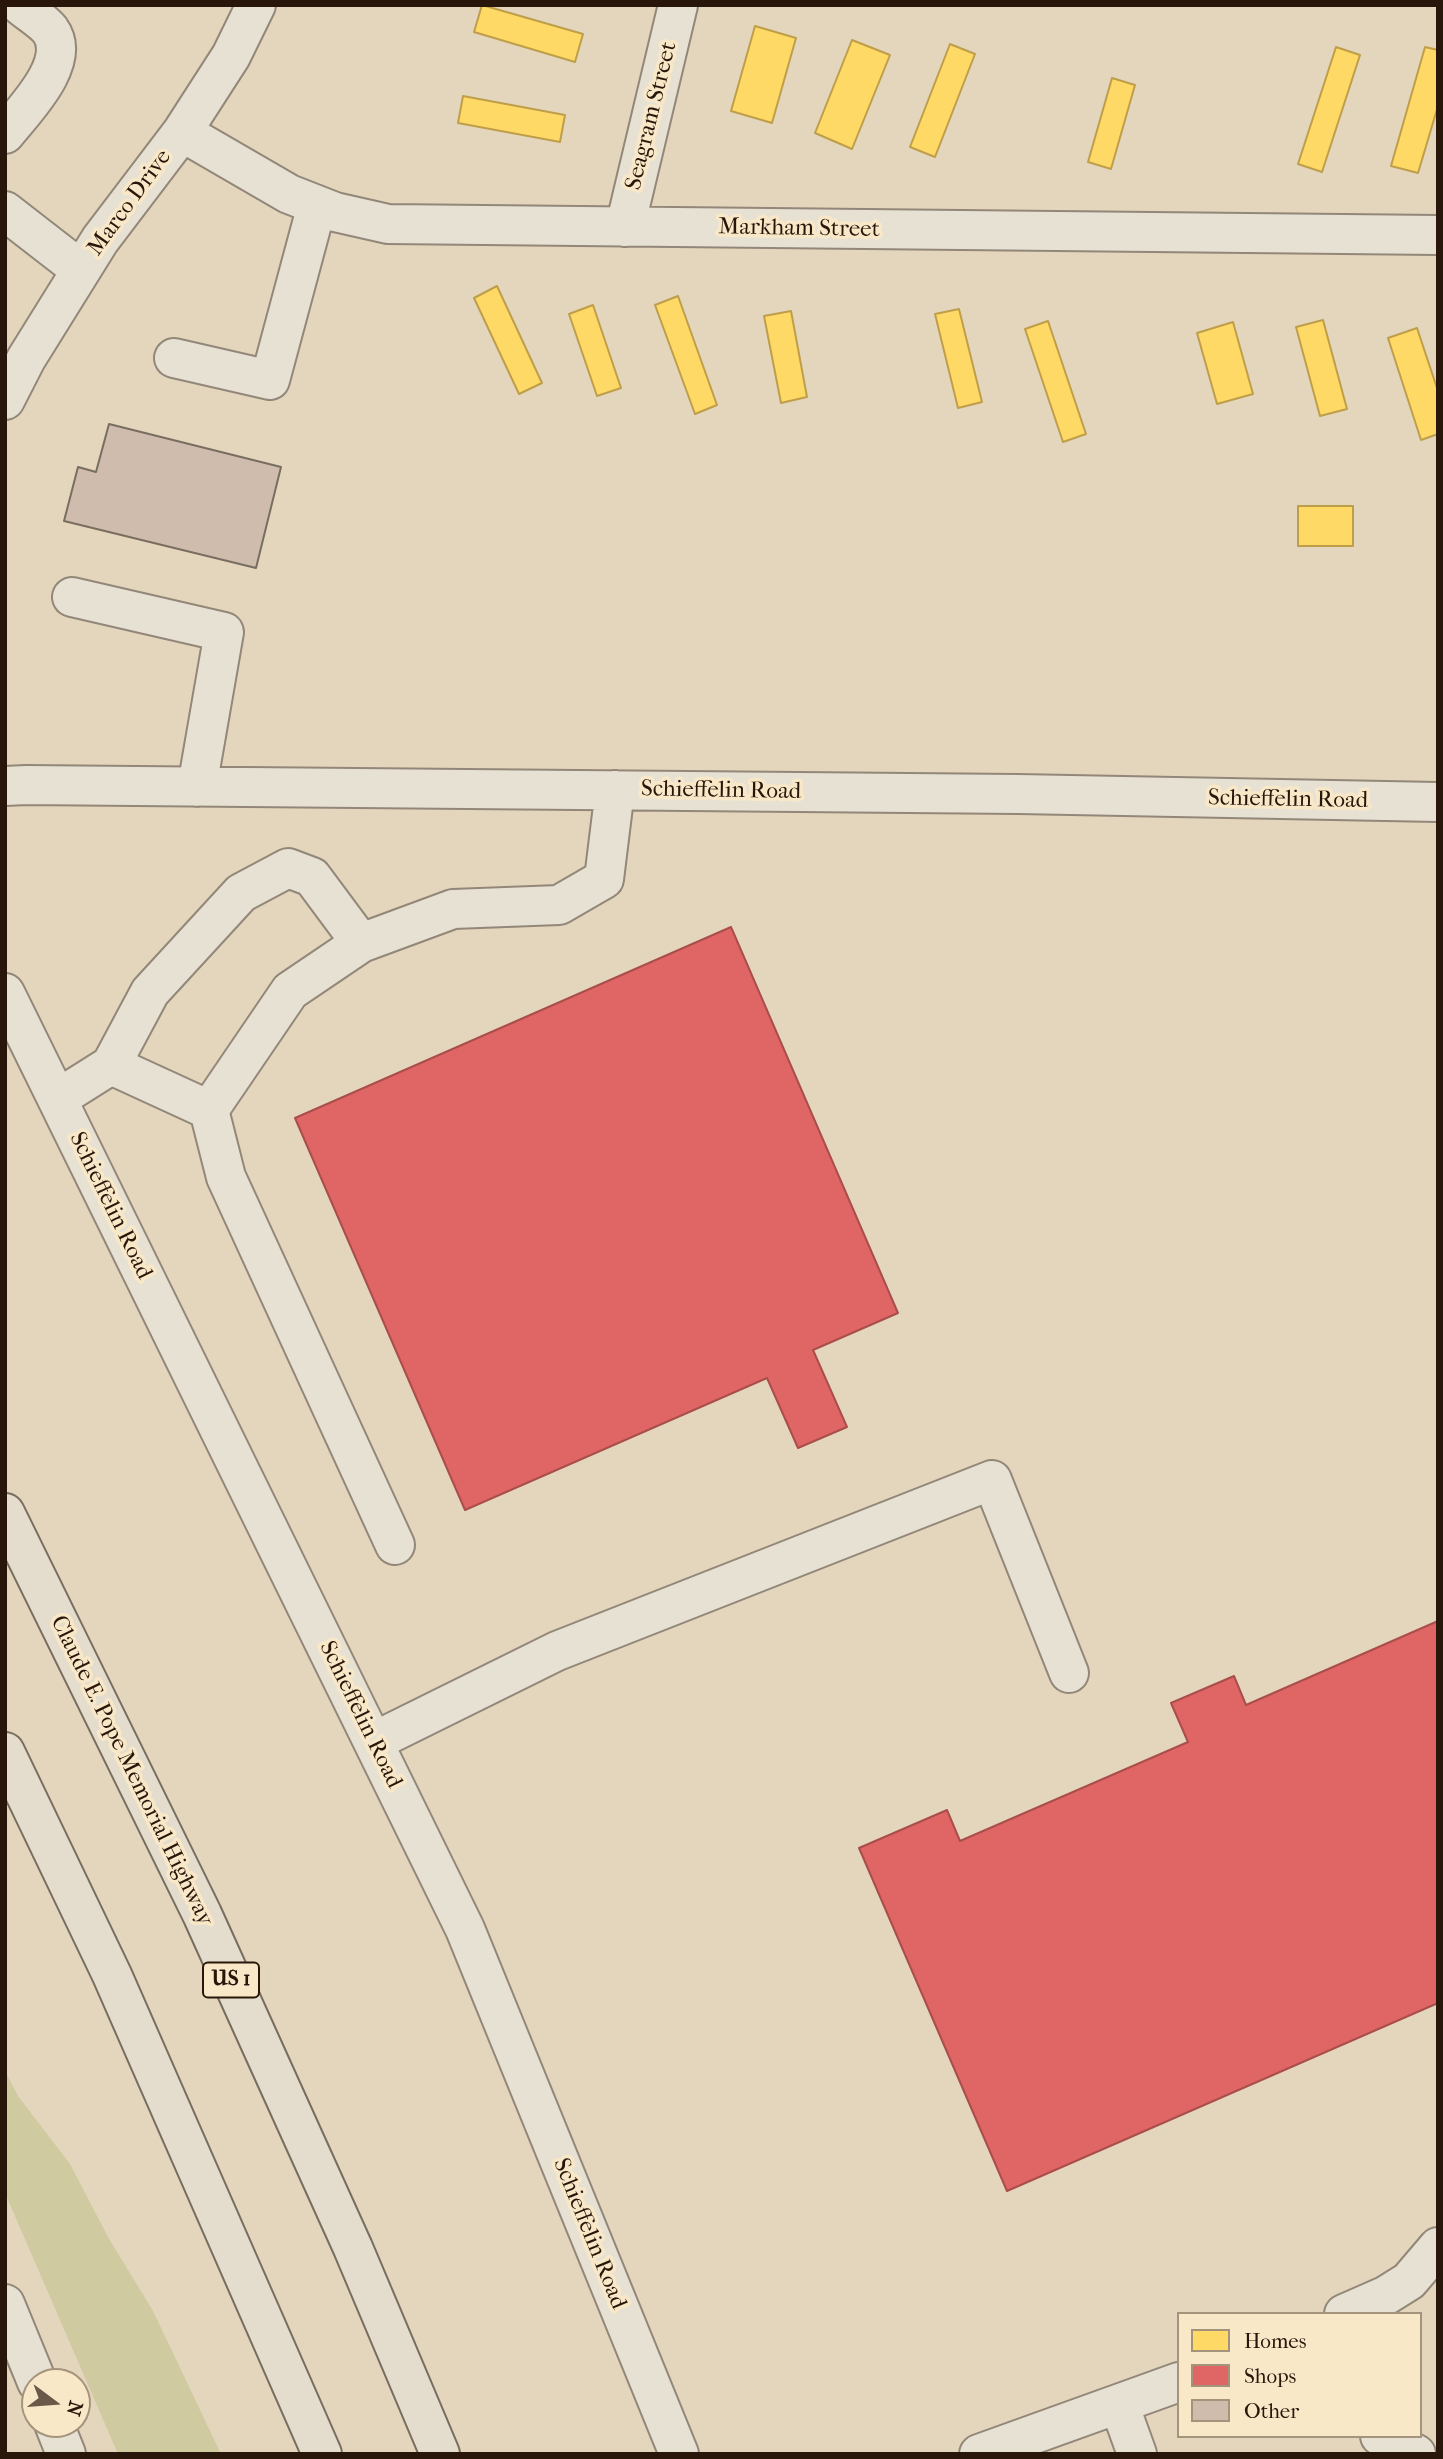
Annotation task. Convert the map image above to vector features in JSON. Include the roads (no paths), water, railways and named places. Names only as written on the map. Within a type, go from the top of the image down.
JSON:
[{"type":"highway","name":"Claude E. Pope Memorial Highway","points":[[5,1514],[202,1914],[353,2248],[440,2454]]},
{"type":"highway","points":[[5,1752],[112,1975],[322,2454]]},
{"type":"street","points":[[5,134],[53,71],[56,49],[50,30],[20,5]]},
{"type":"street","name":"Marco Drive","points":[[5,400],[26,359],[100,240],[182,132],[231,56],[256,5]]},
{"type":"street","name":"Seagram Street","points":[[625,227],[678,5]]},
{"type":"street","name":"Markham Street","points":[[182,132],[289,194],[335,212],[388,224],[1438,235]]},
{"type":"street","points":[[174,358],[270,380],[317,205]]},
{"type":"street","points":[[5,211],[81,270]]},
{"type":"street","points":[[72,597],[224,632],[197,787]]},
{"type":"street","name":"Schieffelin Road","points":[[5,786],[1032,794],[1438,802]]},
{"type":"street","points":[[396,1545],[226,1177],[209,1110],[290,991],[361,943],[453,909],[559,905],[604,879],[615,790]]},
{"type":"street","points":[[57,1098],[111,1065],[150,992],[241,893],[288,868],[312,877],[361,943]]},
{"type":"street","name":"Schieffelin Road","points":[[5,993],[465,1929],[679,2454]]},
{"type":"street","points":[[111,1065],[209,1110]]},
{"type":"street","points":[[373,1742],[557,1651],[992,1480],[1069,1673]]},
{"type":"street","points":[[1349,2312],[1385,2296],[1409,2280],[1438,2247]]},
{"type":"street","points":[[5,2304],[22,2363]]},
{"type":"street","points":[[979,2454],[1177,2383]]},
{"type":"street","points":[[1119,2404],[1136,2454]]},
{"type":"street","points":[[1384,2438],[1416,2454]]}]
